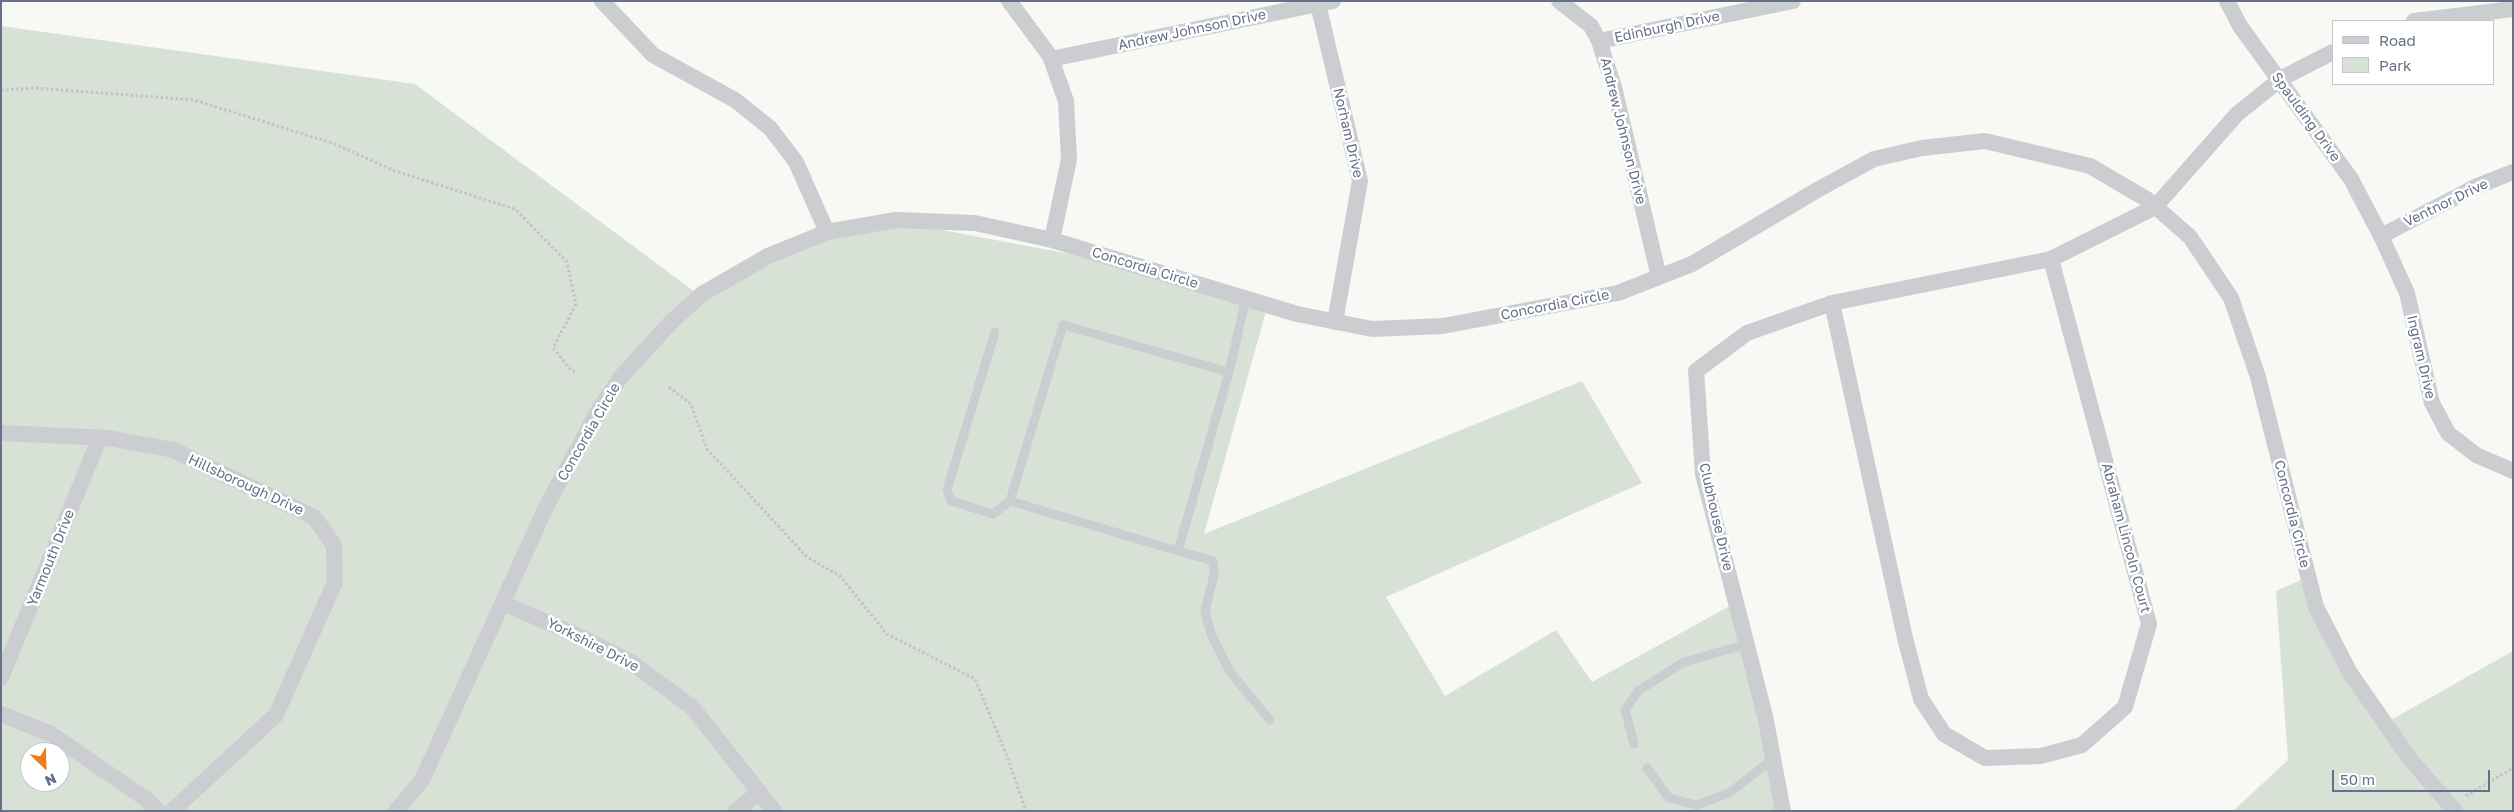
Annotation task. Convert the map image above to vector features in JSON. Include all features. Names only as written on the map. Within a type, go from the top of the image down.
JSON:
[{"type":"street","points":[[602,1],[652,55],[735,100],[770,128],[796,162],[827,232]]},
{"type":"street","points":[[1009,1],[1051,59],[1066,101],[1069,159],[1052,240]]},
{"type":"street","name":"Andrew Johnson Drive","points":[[1559,1],[1591,26],[1599,41],[1614,87],[1659,277]]},
{"type":"street","name":"Edinburgh Drive","points":[[1599,41],[1794,1]]},
{"type":"street","name":"Spaulding Drive","points":[[2227,1],[2240,26],[2350,179],[2381,236]]},
{"type":"street","name":"Andrew Johnson Drive","points":[[1051,59],[1325,3]]},
{"type":"street","name":"Norham Drive","points":[[1325,3],[1360,181],[1335,322]]},
{"type":"street","points":[[2422,20],[2513,9]]},
{"type":"street","points":[[1832,303],[2051,259],[2155,207],[2237,114],[2280,80],[2332,53]]},
{"type":"street","name":"Concordia Circle","points":[[396,811],[422,780],[546,508],[598,411],[620,378],[642,352],[702,294],[768,256],[827,232],[896,220],[975,223],[1052,240],[1297,314],[1372,329],[1443,326],[1618,293],[1692,264],[1819,188],[1874,159],[1922,148],[1985,141],[2090,166],[2155,207],[2190,237],[2231,298],[2258,377],[2316,607],[2350,673],[2410,759],[2453,808]]},
{"type":"street","name":"Ventnor Drive","points":[[2381,236],[2475,187],[2513,172]]},
{"type":"street","name":"Ingram Drive","points":[[2381,236],[2407,293],[2432,403],[2448,433],[2476,455],[2513,471]]},
{"type":"street","name":"Abraham Lincoln Court","points":[[1832,303],[1905,638],[1921,699],[1944,734],[1985,758],[2041,756],[2082,745],[2125,707],[2149,624],[2051,259]]},
{"type":"street","name":"Clubhouse Drive","points":[[1783,811],[1765,716],[1703,474],[1696,371],[1747,333],[1832,303]]},
{"type":"street","name":"Hillsborough Drive","points":[[1,433],[100,437],[173,450],[314,517],[334,545],[335,582],[276,716],[172,811]]},
{"type":"street","name":"Yarmouth Drive","points":[[1,678],[100,437]]},
{"type":"street","name":"Yorkshire Drive","points":[[503,603],[581,636],[640,668],[692,707],[774,811]]},
{"type":"street","points":[[1,714],[51,734],[146,799],[158,811]]},
{"type":"street","points":[[736,811],[759,792]]},
{"type":"lane","points":[[1178,552],[1229,372],[1246,298]]},
{"type":"lane","points":[[995,332],[946,490],[951,501],[993,514],[1010,501],[1063,325],[1229,372]]},
{"type":"lane","points":[[1010,501],[1213,561],[1214,574],[1205,611],[1211,634],[1230,672],[1270,720]]},
{"type":"lane","points":[[1634,744],[1625,710],[1638,691],[1684,662],[1747,644]]},
{"type":"lane","points":[[1647,768],[1669,798],[1697,805],[1729,793],[1773,759]]},
{"type":"path","points":[[1,90],[35,88],[194,100],[335,144],[394,172],[515,208],[567,262],[576,304],[553,348],[572,371],[578,371]]},
{"type":"path","points":[[669,387],[691,404],[707,450],[807,557],[840,576],[887,634],[975,679],[1007,756],[1026,811]]},
{"type":"path","points":[[2453,808],[2513,768]]},
{"type":"green space","points":[[1,26],[415,84],[695,292],[878,218],[1188,276],[1268,304],[1204,534],[1582,381],[1642,483],[1386,597],[1445,696],[1556,630],[1592,682],[1735,603],[1777,811],[1,811]]},
{"type":"green space","points":[[2301,580],[2382,725],[2513,651],[2513,811],[2233,811],[2288,760],[2276,591]]}]
